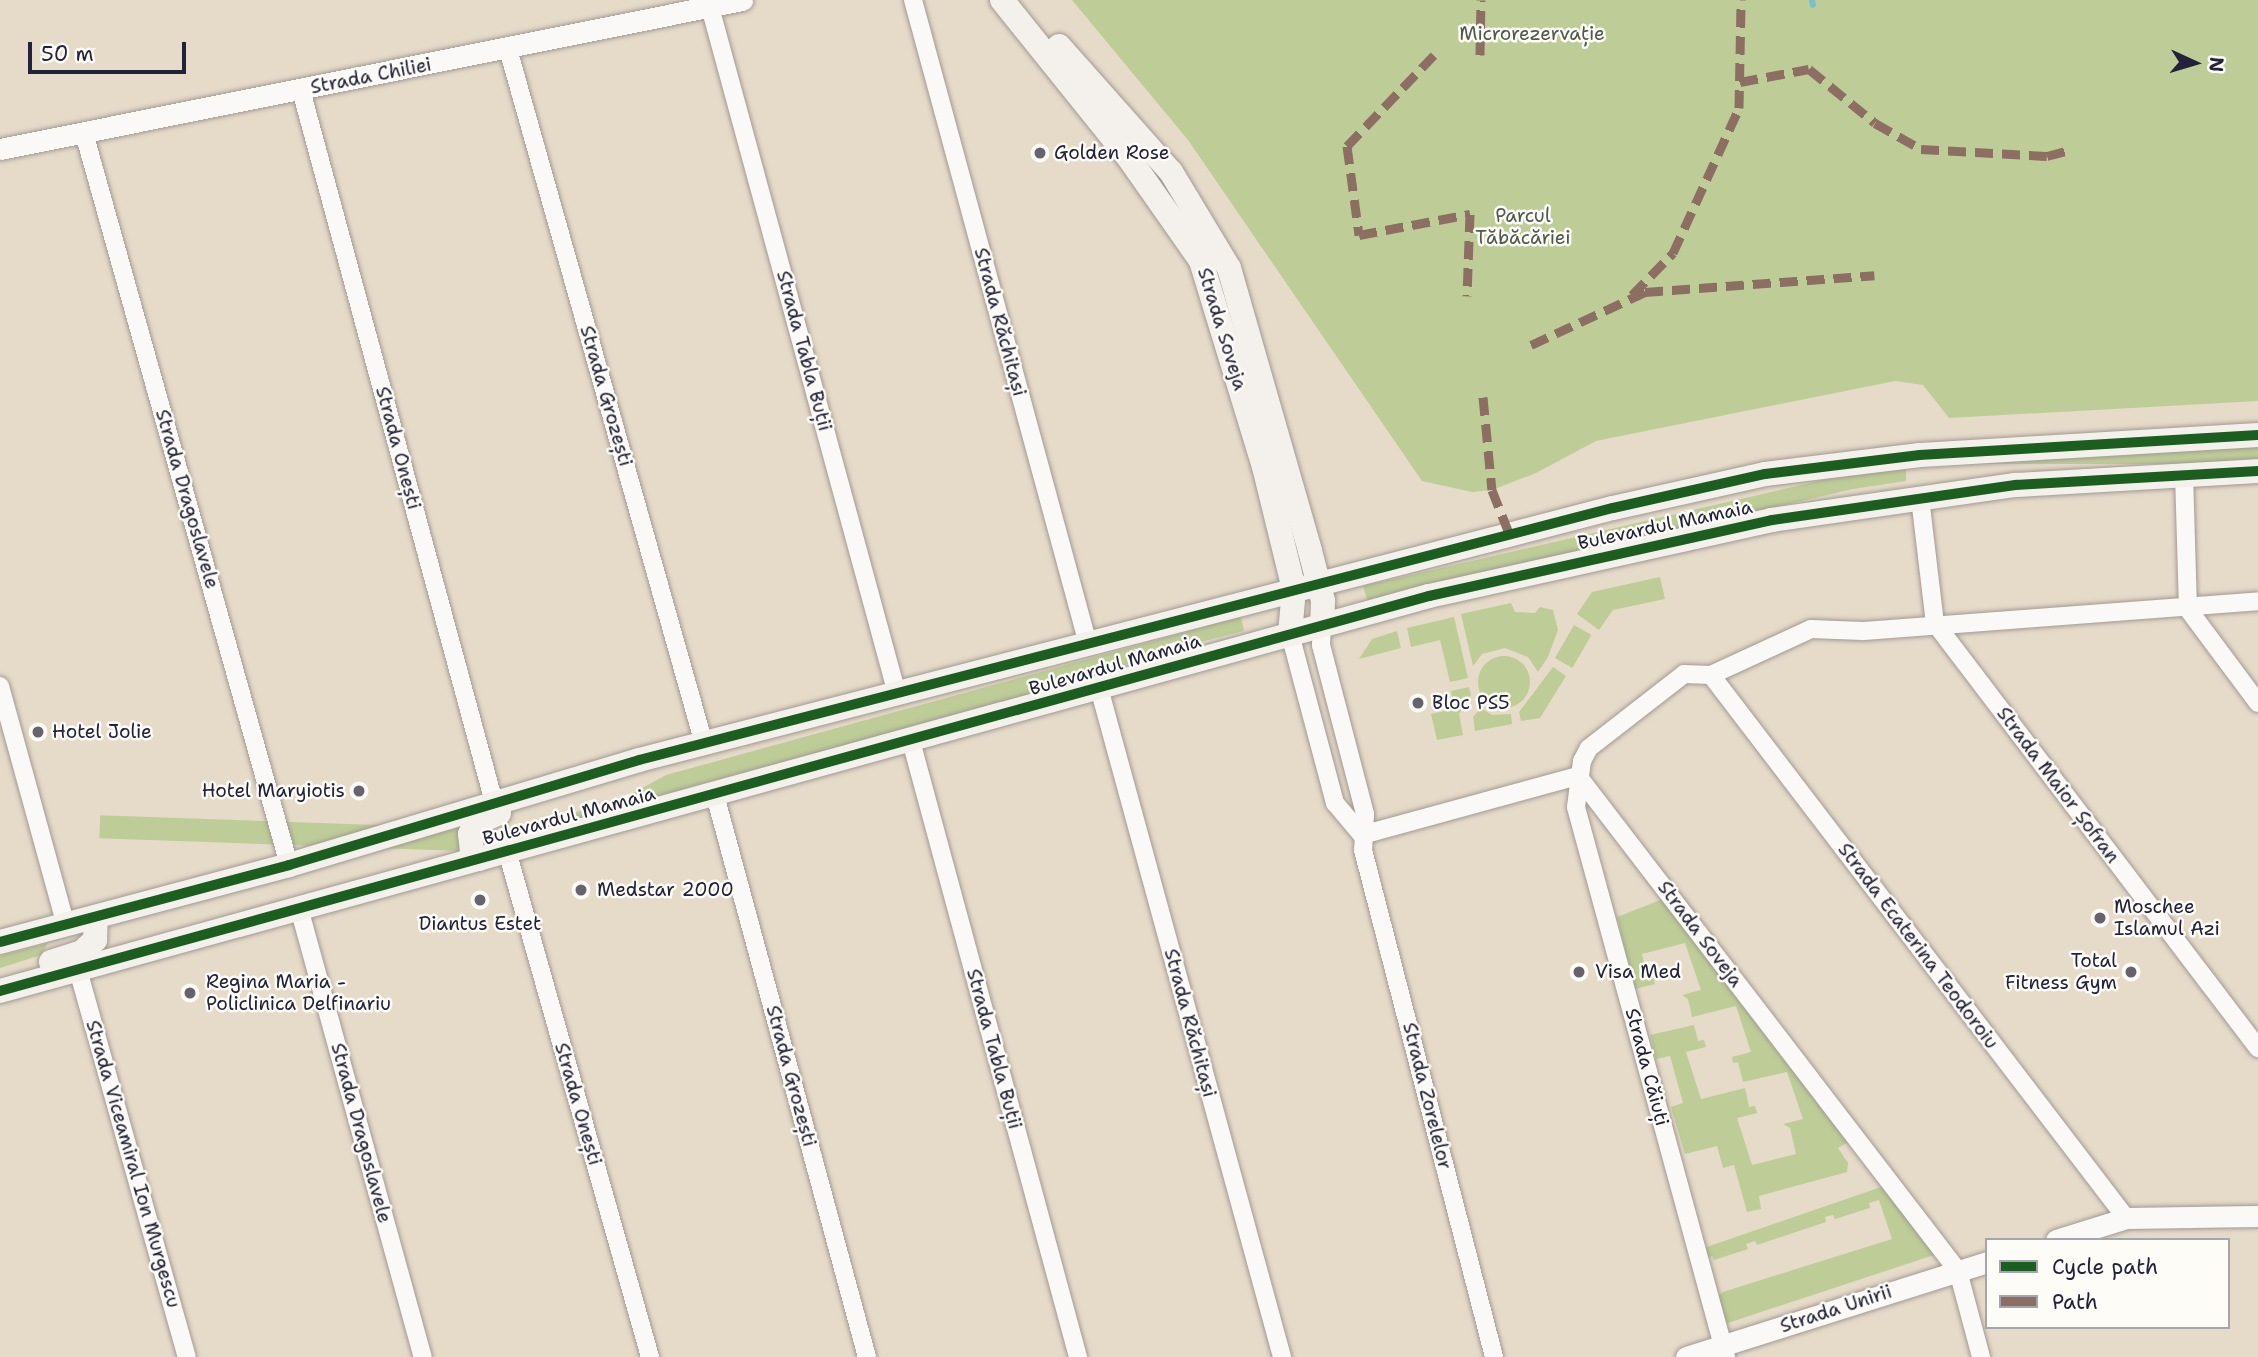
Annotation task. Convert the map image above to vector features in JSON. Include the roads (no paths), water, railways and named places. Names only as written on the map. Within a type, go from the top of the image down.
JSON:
[{"type":"main road","name":"Strada Soveja","points":[[1002,0],[1129,158],[1201,261],[1264,467],[1294,589],[1290,634]]},
{"type":"main road","name":"Strada Soveja","points":[[1022,0],[1171,172],[1229,268],[1318,582],[1322,625]]},
{"type":"main road","name":"Bulevardul Mamaia","points":[[0,942],[289,865],[495,806],[639,760],[1318,582],[1765,474],[1920,455],[2258,435]]},
{"type":"main road","name":"Bulevardul Mamaia","points":[[0,991],[1429,596],[1772,520],[2016,485],[2258,471]]},
{"type":"main road","points":[[479,859],[470,842],[476,823],[585,788],[639,760]]},
{"type":"main road","points":[[0,978],[82,952],[96,940],[96,917]]},
{"type":"street","name":"Strada Chiliei","points":[[0,149],[742,0]]},
{"type":"street","name":"Strada Răchitași","points":[[912,0],[1088,644]]},
{"type":"street","name":"Strada Tabla Buții","points":[[710,8],[897,694]]},
{"type":"street","name":"Strada Grozești","points":[[508,49],[704,744]]},
{"type":"street","name":"Strada Onești","points":[[301,90],[495,806]]},
{"type":"street","name":"Strada Dragoslavele","points":[[84,133],[289,865]]},
{"type":"street","points":[[2184,474],[2188,609],[2258,703]]},
{"type":"street","points":[[1920,498],[1935,623]]},
{"type":"street","points":[[1362,835],[1578,776],[1589,748],[1684,674],[1710,675],[1811,629],[1863,631],[1935,623],[2188,609],[2258,601]]},
{"type":"street","name":"Strada Maior Șofran","points":[[1935,623],[2258,1048]]},
{"type":"street","name":"Strada Zorelelor","points":[[1322,625],[1321,645],[1365,814],[1362,835],[1494,1357]]},
{"type":"street","name":"Strada Zorelelor","points":[[1290,634],[1335,803],[1362,835]]},
{"type":"street","name":"Strada Ecaterina Teodoroiu","points":[[1710,675],[2126,1218]]},
{"type":"street","points":[[0,686],[65,925]]},
{"type":"street","name":"Strada Răchitași","points":[[1099,688],[1282,1357]]},
{"type":"street","name":"Strada Tabla Buții","points":[[911,741],[1078,1357]]},
{"type":"street","name":"Strada Soveja","points":[[1578,776],[1958,1271]]},
{"type":"street","name":"Strada Căiuți","points":[[1578,776],[1576,807],[1724,1351]]},
{"type":"street","name":"Strada Grozești","points":[[715,794],[867,1357]]},
{"type":"street","name":"Strada Onești","points":[[507,851],[650,1357]]},
{"type":"street","name":"Strada Dragoslavele","points":[[299,908],[423,1357]]},
{"type":"street","name":"Strada Viceamiral Ion Murgescu","points":[[78,970],[187,1357]]},
{"type":"street","points":[[2062,1238],[2126,1218],[2258,1216]]},
{"type":"street","name":"Strada Unirii","points":[[1686,1357],[1724,1351],[1985,1263]]},
{"type":"street","points":[[1958,1271],[1981,1357]]},
{"type":"waterway","points":[[1812,0],[1813,5]]},
{"type":"place","name":"Golden Rose","points":[[1040,153]]},
{"type":"place","name":"Bloc PS5","points":[[1418,703]]},
{"type":"place","name":"Hotel Jolie","points":[[38,732]]},
{"type":"place","name":"Hotel Maryiotis","points":[[359,791]]},
{"type":"place","name":"Medstar 2000","points":[[581,890]]},
{"type":"place","name":"Diantus Estet","points":[[480,900]]},
{"type":"place","name":"Moschee Islamul Azi","points":[[2100,918]]},
{"type":"place","name":"Visa Med","points":[[1579,972]]},
{"type":"place","name":"Total Fitness Gym","points":[[2131,972]]},
{"type":"place","name":"Regina Maria - Policlinica Delfinariu","points":[[190,993]]},
{"type":"park label","name":"Microrezervație","points":[[1532,34]]},
{"type":"park label","name":"Parcul Tăbăcăriei","points":[[1523,227]]}]
